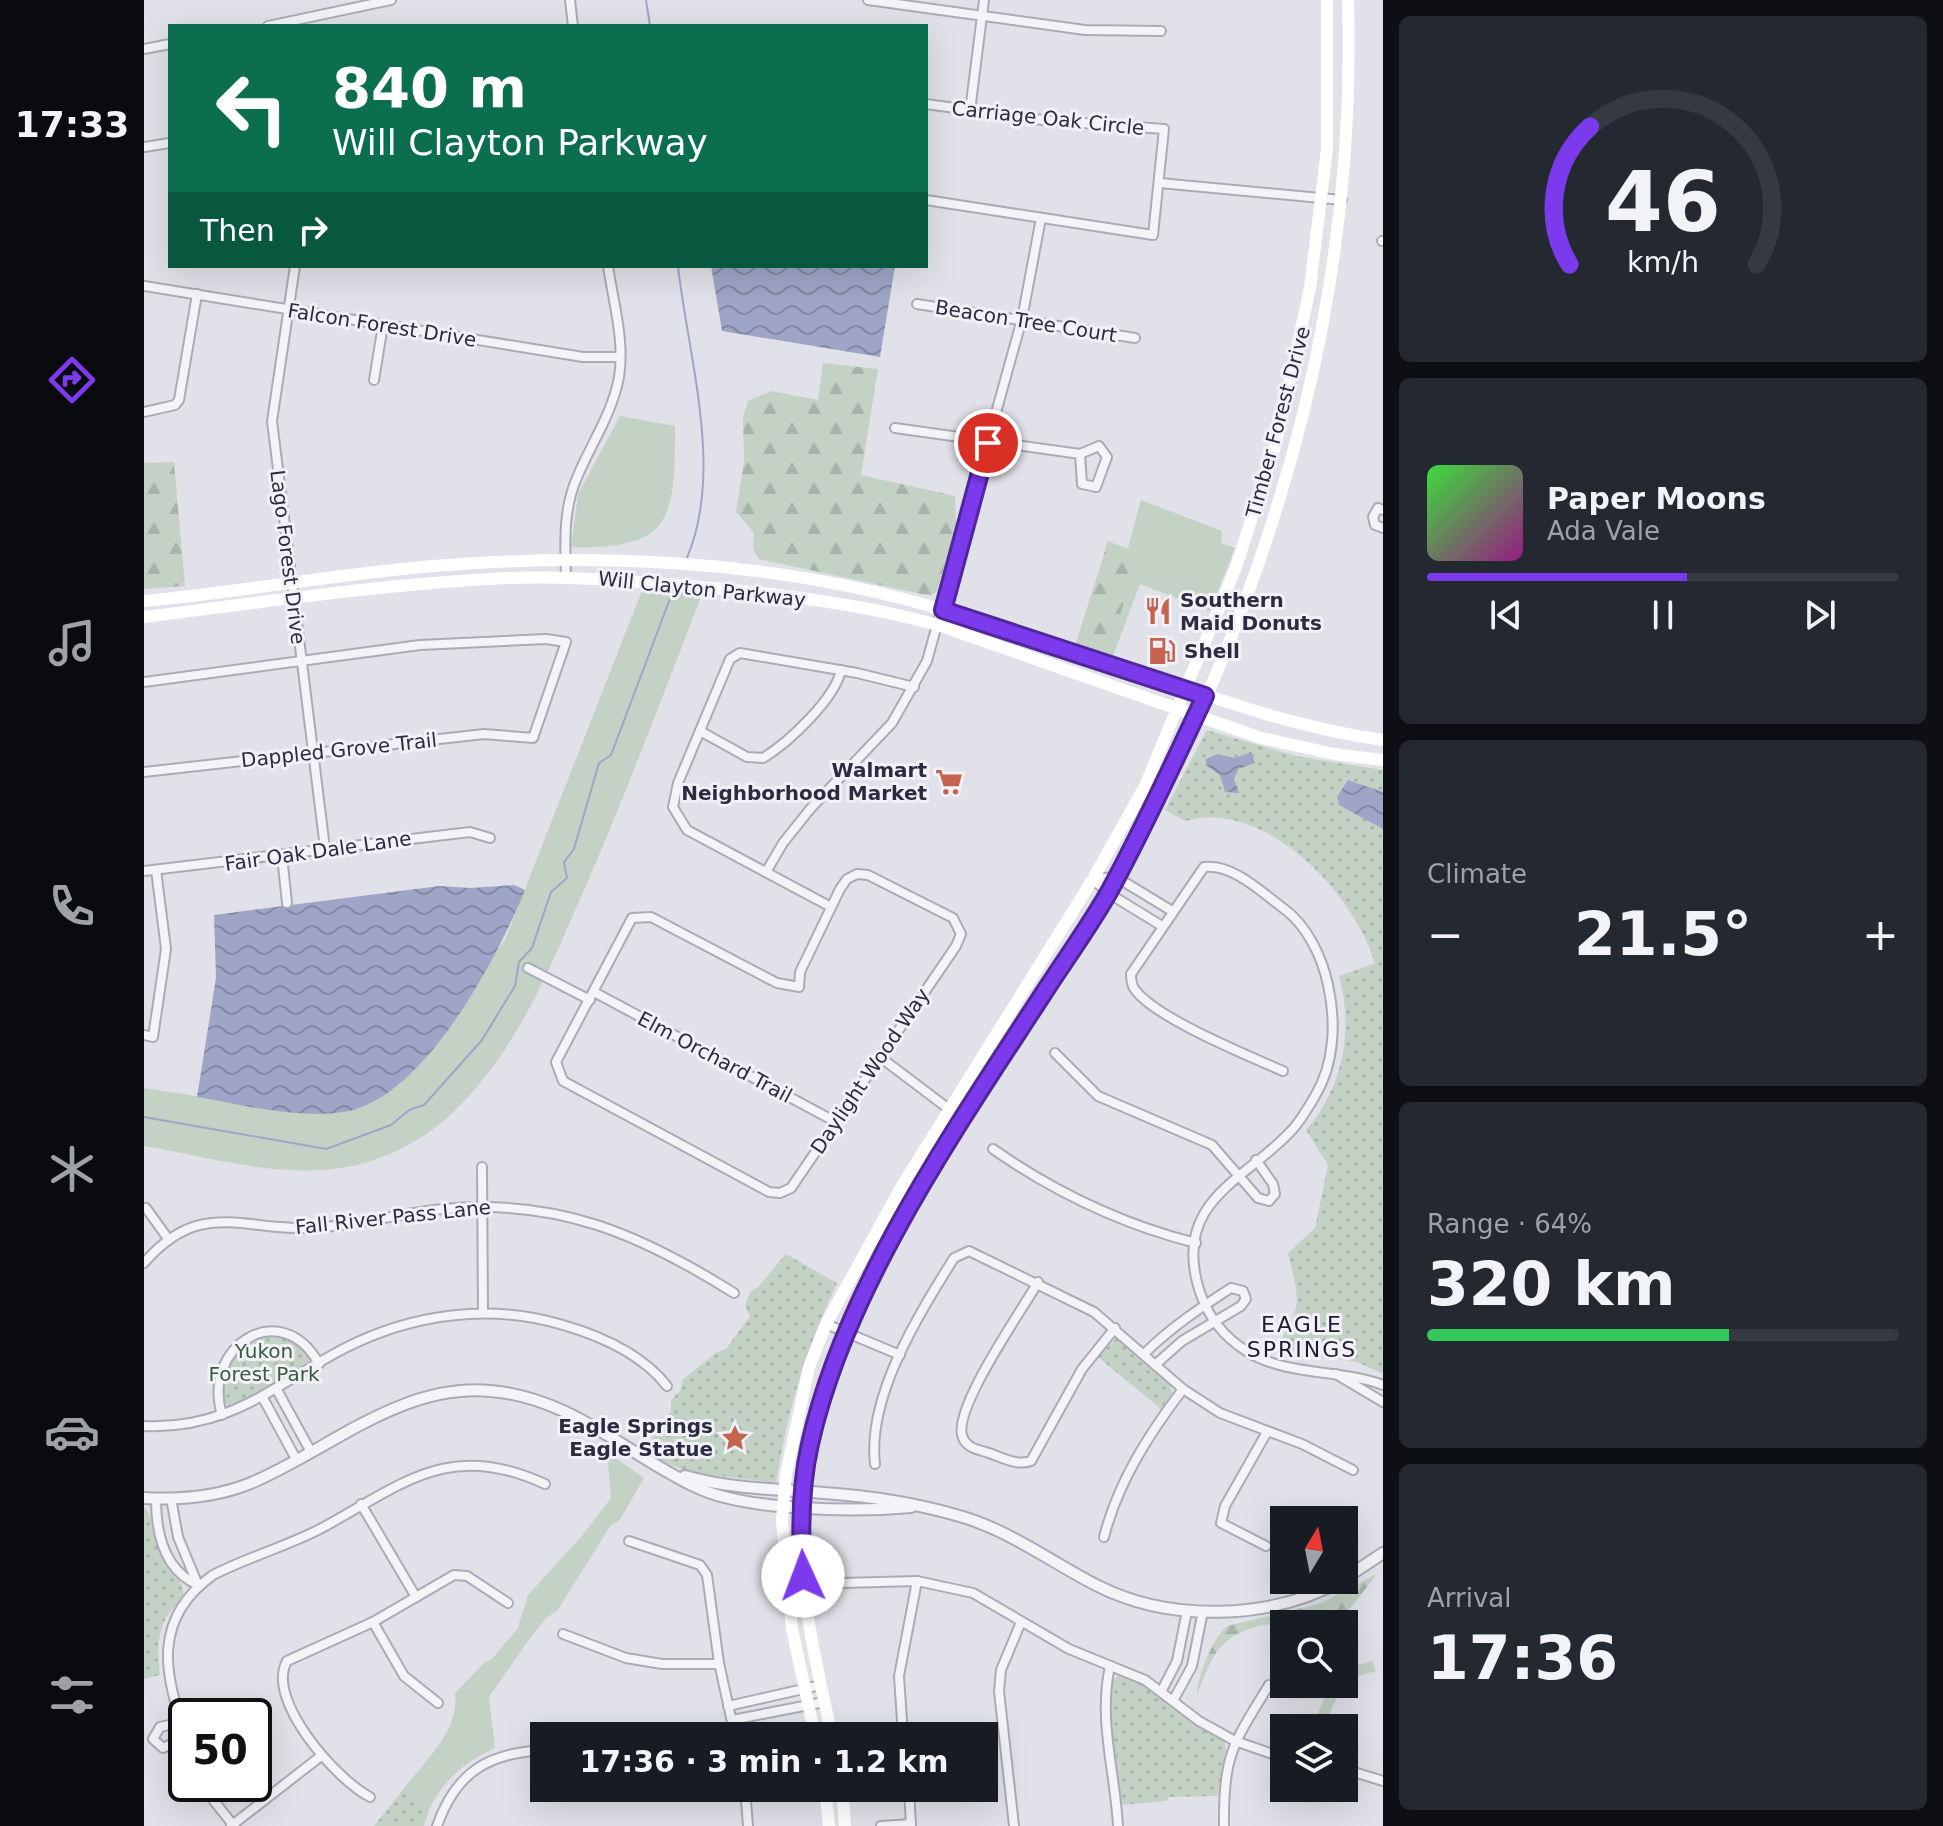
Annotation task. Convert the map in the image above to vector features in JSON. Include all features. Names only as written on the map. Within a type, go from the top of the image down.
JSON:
[{"type":"main road","name":"Timber Forest Drive","points":[[812,1722],[792,1629],[783,1504],[809,1367],[826,1324],[902,1186],[1093,879],[1145,786],[1179,709],[1258,506],[1304,323],[1323,199],[1329,94],[1327,0]]},
{"type":"main road","name":"Timber Forest Drive","points":[[829,1722],[806,1620],[802,1506],[822,1399],[847,1332],[892,1242],[962,1119],[1108,893],[1162,791],[1205,696],[1276,513],[1299,435],[1324,327],[1343,200],[1349,94],[1348,0]]},
{"type":"main road","points":[[1304,323],[1324,327]]},
{"type":"main road","name":"Will Clayton Parkway","points":[[146,600],[417,567],[565,559],[700,565],[767,573],[867,591],[943,610],[1293,724],[1383,740]]},
{"type":"main road","points":[[417,567],[420,585]]},
{"type":"main road","points":[[764,591],[767,573]]},
{"type":"main road","name":"Will Clayton Parkway","points":[[148,617],[420,585],[566,578],[764,591],[890,612],[938,625],[1195,716],[1290,745],[1383,760]]},
{"type":"main road","points":[[146,600],[148,617]]},
{"type":"main road","points":[[826,1802],[829,1826]]},
{"type":"main road","points":[[843,1802],[845,1826]]},
{"type":"street","points":[[282,24],[391,0]]},
{"type":"street","points":[[570,0],[573,24]]},
{"type":"street","points":[[868,0],[1085,30],[1161,31]]},
{"type":"street","points":[[970,111],[984,0]]},
{"type":"street","points":[[144,49],[168,44]]},
{"type":"street","name":"Carriage Oak Circle","points":[[928,104],[1164,129],[1160,183]]},
{"type":"street","points":[[144,147],[168,143]]},
{"type":"street","points":[[928,200],[1153,235],[1160,183],[1343,200]]},
{"type":"street","points":[[766,872],[795,828],[892,723],[914,687],[943,610],[1022,319],[1041,218]]},
{"type":"street","name":"Lago Forest Drive","points":[[295,268],[272,421],[325,848]]},
{"type":"street","points":[[566,578],[570,496],[609,413],[620,357],[608,268]]},
{"type":"street","name":"Falcon Forest Drive","points":[[144,286],[583,357],[620,357]]},
{"type":"street","points":[[144,412],[178,402],[197,294]]},
{"type":"street","name":"Beacon Tree Court","points":[[917,304],[1135,338]]},
{"type":"street","points":[[374,380],[383,325]]},
{"type":"street","points":[[895,428],[1080,454],[1095,446],[1107,453],[1096,487],[1082,484],[1080,454]]},
{"type":"street","points":[[1383,510],[1378,508],[1373,517],[1375,525],[1383,528]]},
{"type":"street","name":"Dappled Grove Trail","points":[[144,772],[484,734],[533,738],[566,642],[546,639],[420,645],[302,660]]},
{"type":"street","points":[[592,996],[627,924],[638,915],[651,917],[784,986],[799,987],[800,972],[831,907],[695,835],[675,816],[676,790],[734,656],[746,653],[914,687]]},
{"type":"street","points":[[144,682],[223,674],[302,660]]},
{"type":"street","points":[[700,731],[757,759],[768,756],[832,692],[841,670]]},
{"type":"street","name":"Fair Oak Dale Lane","points":[[144,871],[470,832],[490,838]]},
{"type":"street","points":[[282,856],[287,903]]},
{"type":"street","points":[[1283,1071],[1211,1038],[1135,991],[1131,974],[1204,867],[1216,866],[1229,871],[1290,913],[1313,944],[1325,970],[1334,1010],[1328,1067],[1317,1094],[1291,1131],[1238,1173],[1214,1198],[1196,1243],[1197,1280],[1205,1305],[1213,1320],[1251,1354],[1291,1366],[1332,1372],[1383,1385]]},
{"type":"street","points":[[149,1036],[166,949],[156,870]]},
{"type":"street","name":"Daylight Wood Way","points":[[592,996],[556,1062],[563,1081],[769,1192],[780,1193],[791,1188],[961,934],[953,918],[868,875],[857,874],[843,884],[831,907]]},
{"type":"street","points":[[1093,879],[1116,877],[1172,911]]},
{"type":"street","points":[[1093,879],[1108,893],[1162,926]]},
{"type":"street","name":"Elm Orchard Trail","points":[[528,968],[592,996],[836,1122]]},
{"type":"street","points":[[1055,1053],[1098,1096],[1134,1114],[1202,1138],[1223,1154],[1258,1198],[1273,1198],[1273,1184],[1256,1160]]},
{"type":"street","points":[[880,1057],[962,1119]]},
{"type":"street","points":[[993,1149],[1049,1185],[1102,1212],[1196,1243]]},
{"type":"street","points":[[482,1167],[483,1313]]},
{"type":"street","name":"Fall River Pass Lane","points":[[144,1263],[169,1240],[214,1221],[245,1221],[299,1229],[328,1228],[422,1211],[482,1206],[537,1210],[606,1226],[666,1251],[734,1293]]},
{"type":"street","points":[[146,1208],[169,1240]]},
{"type":"street","points":[[875,1464],[874,1433],[900,1355],[934,1290],[954,1258],[964,1252],[976,1253],[1085,1307],[1115,1328],[1183,1389],[1220,1413],[1310,1447],[1353,1470]]},
{"type":"street","points":[[1038,1282],[976,1387],[961,1427],[964,1442],[971,1447],[1024,1464],[1037,1457],[1075,1382],[1115,1328]]},
{"type":"street","points":[[1144,1354],[1231,1288],[1243,1291],[1244,1303],[1213,1320],[1155,1365]]},
{"type":"street","points":[[144,1426],[179,1426],[222,1415],[263,1398],[343,1349],[407,1324],[483,1313],[530,1317],[580,1330],[641,1361],[667,1386]]},
{"type":"street","points":[[826,1324],[900,1355]]},
{"type":"street","points":[[222,1415],[217,1389],[220,1369],[238,1344],[250,1337],[267,1332],[291,1335],[311,1350],[319,1364]]},
{"type":"street","points":[[1332,1372],[1383,1402]]},
{"type":"street","points":[[1104,1537],[1112,1511],[1138,1455],[1183,1389]]},
{"type":"street","points":[[277,1390],[311,1452]]},
{"type":"street","points":[[144,1498],[227,1491],[413,1400],[490,1391],[530,1398],[569,1411],[660,1469],[719,1496],[867,1510],[911,1507]]},
{"type":"street","points":[[263,1398],[296,1459]]},
{"type":"street","points":[[1266,1546],[1221,1523],[1225,1506],[1267,1432]]},
{"type":"street","points":[[173,1698],[167,1682],[166,1658],[176,1619],[198,1585],[236,1563],[320,1528],[408,1478],[450,1465],[495,1466],[545,1484]]},
{"type":"street","points":[[660,1469],[700,1480],[864,1496],[954,1514],[989,1526],[1117,1594],[1187,1611],[1236,1611],[1284,1603],[1314,1594]]},
{"type":"street","points":[[171,1498],[178,1537],[198,1585]]},
{"type":"street","points":[[156,1499],[160,1536],[169,1559],[180,1577],[198,1585]]},
{"type":"street","points":[[361,1504],[416,1597]]},
{"type":"street","points":[[629,1541],[700,1565],[707,1575],[719,1664],[732,1720],[824,1702]]},
{"type":"street","points":[[1358,1570],[1383,1553]]},
{"type":"street","points":[[370,1797],[353,1788],[321,1756],[288,1697],[281,1679],[282,1669],[295,1656],[373,1622],[460,1574],[508,1603]]},
{"type":"street","points":[[902,1722],[899,1676],[917,1581]]},
{"type":"street","points":[[842,1583],[917,1581],[973,1593],[1069,1649],[1162,1690],[1199,1721],[1235,1741],[1270,1753]]},
{"type":"street","points":[[1162,1690],[1177,1661],[1187,1611]]},
{"type":"street","points":[[1174,1699],[1192,1666],[1203,1611]]},
{"type":"street","points":[[373,1622],[404,1676],[438,1703]]},
{"type":"street","points":[[1014,1826],[999,1691],[1001,1670],[1021,1622]]},
{"type":"street","points":[[563,1634],[626,1658],[662,1664],[719,1664]]},
{"type":"street","points":[[1110,1666],[1103,1698],[1103,1718],[1118,1826]]},
{"type":"street","points":[[728,1706],[821,1685]]},
{"type":"street","points":[[1224,1826],[1223,1778],[1235,1741],[1269,1685]]},
{"type":"street","points":[[168,1725],[160,1727],[153,1739],[163,1748],[168,1745]]},
{"type":"street","points":[[437,1826],[445,1801],[459,1783],[485,1762],[515,1752],[530,1751]]},
{"type":"street","points":[[215,1802],[233,1826],[321,1756]]},
{"type":"street","points":[[1358,1773],[1383,1781]]},
{"type":"street","points":[[746,1802],[748,1826]]},
{"type":"street","points":[[881,1826],[911,1825],[910,1802]]},
{"type":"green space","points":[[823,363],[878,369],[861,475],[955,496],[956,526],[937,591],[931,596],[759,559],[753,549],[754,533],[736,512],[744,461],[743,417],[748,401],[771,391],[818,400]]},
{"type":"green space","points":[[620,416],[675,426],[669,506],[661,522],[649,534],[630,542],[571,547],[578,494]]},
{"type":"green space","points":[[174,462],[185,586],[144,589],[144,463]]},
{"type":"green space","points":[[1141,500],[1222,531],[1221,543],[1235,548],[1210,611],[1140,584],[1113,656],[1103,653],[1124,588],[1128,548]]},
{"type":"green space","points":[[1108,541],[1131,550],[1132,580],[1107,652],[1103,653],[1076,643]]},
{"type":"green space","points":[[643,588],[703,592],[642,750],[552,963],[508,1045],[471,1094],[449,1116],[414,1142],[388,1155],[347,1167],[271,1169],[144,1146],[144,1088],[307,1113],[345,1112],[378,1099],[505,940]]},
{"type":"green space","points":[[1207,730],[1296,756],[1383,770],[1383,1374],[1357,1362],[1276,1349],[1291,1322],[1297,1303],[1288,1253],[1315,1228],[1328,1165],[1306,1130],[1329,1096],[1342,1058],[1345,1017],[1339,976],[1375,963],[1348,908],[1327,881],[1275,837],[1245,824],[1215,818],[1185,821],[1165,810]]},
{"type":"green space","points":[[786,1254],[837,1283],[799,1381],[776,1483],[688,1472],[642,1453],[671,1411],[671,1400],[681,1390],[682,1380],[717,1352],[726,1349],[750,1316],[745,1306],[750,1292]]},
{"type":"green space","name":"Yukon Forest Park","points":[[266,1337],[299,1345],[309,1361],[234,1407],[227,1405],[221,1395],[223,1374],[246,1347]]},
{"type":"green space","points":[[1116,1338],[1121,1339],[1170,1385],[1172,1393],[1161,1409],[1098,1357]]},
{"type":"green space","points":[[591,1441],[644,1478],[619,1521],[611,1525],[557,1611],[546,1618],[489,1697],[495,1748],[457,1772],[430,1807],[401,1792],[446,1733],[455,1707],[455,1693],[485,1662],[491,1660],[519,1627],[527,1596],[581,1537],[611,1498],[608,1463]]},
{"type":"green space","points":[[144,1508],[151,1517],[164,1558],[183,1590],[182,1598],[161,1629],[158,1652],[160,1675],[144,1679]]},
{"type":"green space","points":[[1377,1574],[1349,1610],[1294,1610],[1319,1604],[1338,1594],[1358,1594],[1358,1584]]},
{"type":"green space","points":[[1270,1616],[1270,1625],[1244,1631],[1219,1649],[1197,1694],[1207,1657],[1227,1626]]},
{"type":"green space","points":[[1372,1661],[1376,1671],[1358,1676],[1358,1665]]},
{"type":"green space","points":[[1120,1675],[1151,1689],[1224,1740],[1226,1748],[1218,1796],[1170,1797],[1166,1801],[1122,1805],[1109,1720],[1111,1681]]},
{"type":"green space","points":[[1324,1698],[1336,1698],[1330,1714],[1318,1714]]},
{"type":"green space","points":[[401,1792],[430,1807],[424,1826],[374,1826]]},
{"type":"water","points":[[711,268],[895,268],[880,357],[722,331]]},
{"type":"water","points":[[1251,752],[1255,763],[1238,769],[1234,779],[1239,793],[1225,792],[1220,775],[1206,765],[1206,759],[1217,754],[1235,758]]},
{"type":"water","points":[[1348,780],[1383,792],[1383,829],[1339,805],[1337,797]]},
{"type":"water","points":[[514,885],[525,890],[477,987],[429,1054],[402,1082],[373,1102],[344,1112],[307,1114],[197,1097],[216,978],[214,915],[439,886],[471,888]]},
{"type":"waterway","points":[[646,0],[650,24]]},
{"type":"waterway","points":[[678,268],[703,453],[703,490],[697,526],[686,560]]},
{"type":"waterway","points":[[144,1117],[326,1149],[391,1125],[409,1110],[424,1105],[482,1040],[515,986],[519,962],[532,948],[551,892],[567,878],[564,862],[574,849],[599,763],[611,755],[674,588]]},
{"type":"place","name":"Southern Maid Donuts","points":[[1158,611]]},
{"type":"place","name":"Shell","points":[[1162,651]]},
{"type":"place","name":"Walmart Neighborhood Market","points":[[949,782]]},
{"type":"place","name":"Eagle Springs Eagle Statue","points":[[735,1438]]},
{"type":"district","name":"EAGLE SPRINGS","points":[[1302,1336]]},
{"type":"route","points":[[803,1576],[802,1506],[809,1446],[835,1358],[892,1242],[962,1119],[1108,893],[1162,791],[1205,696],[979,619],[943,610],[988,443]]}]
